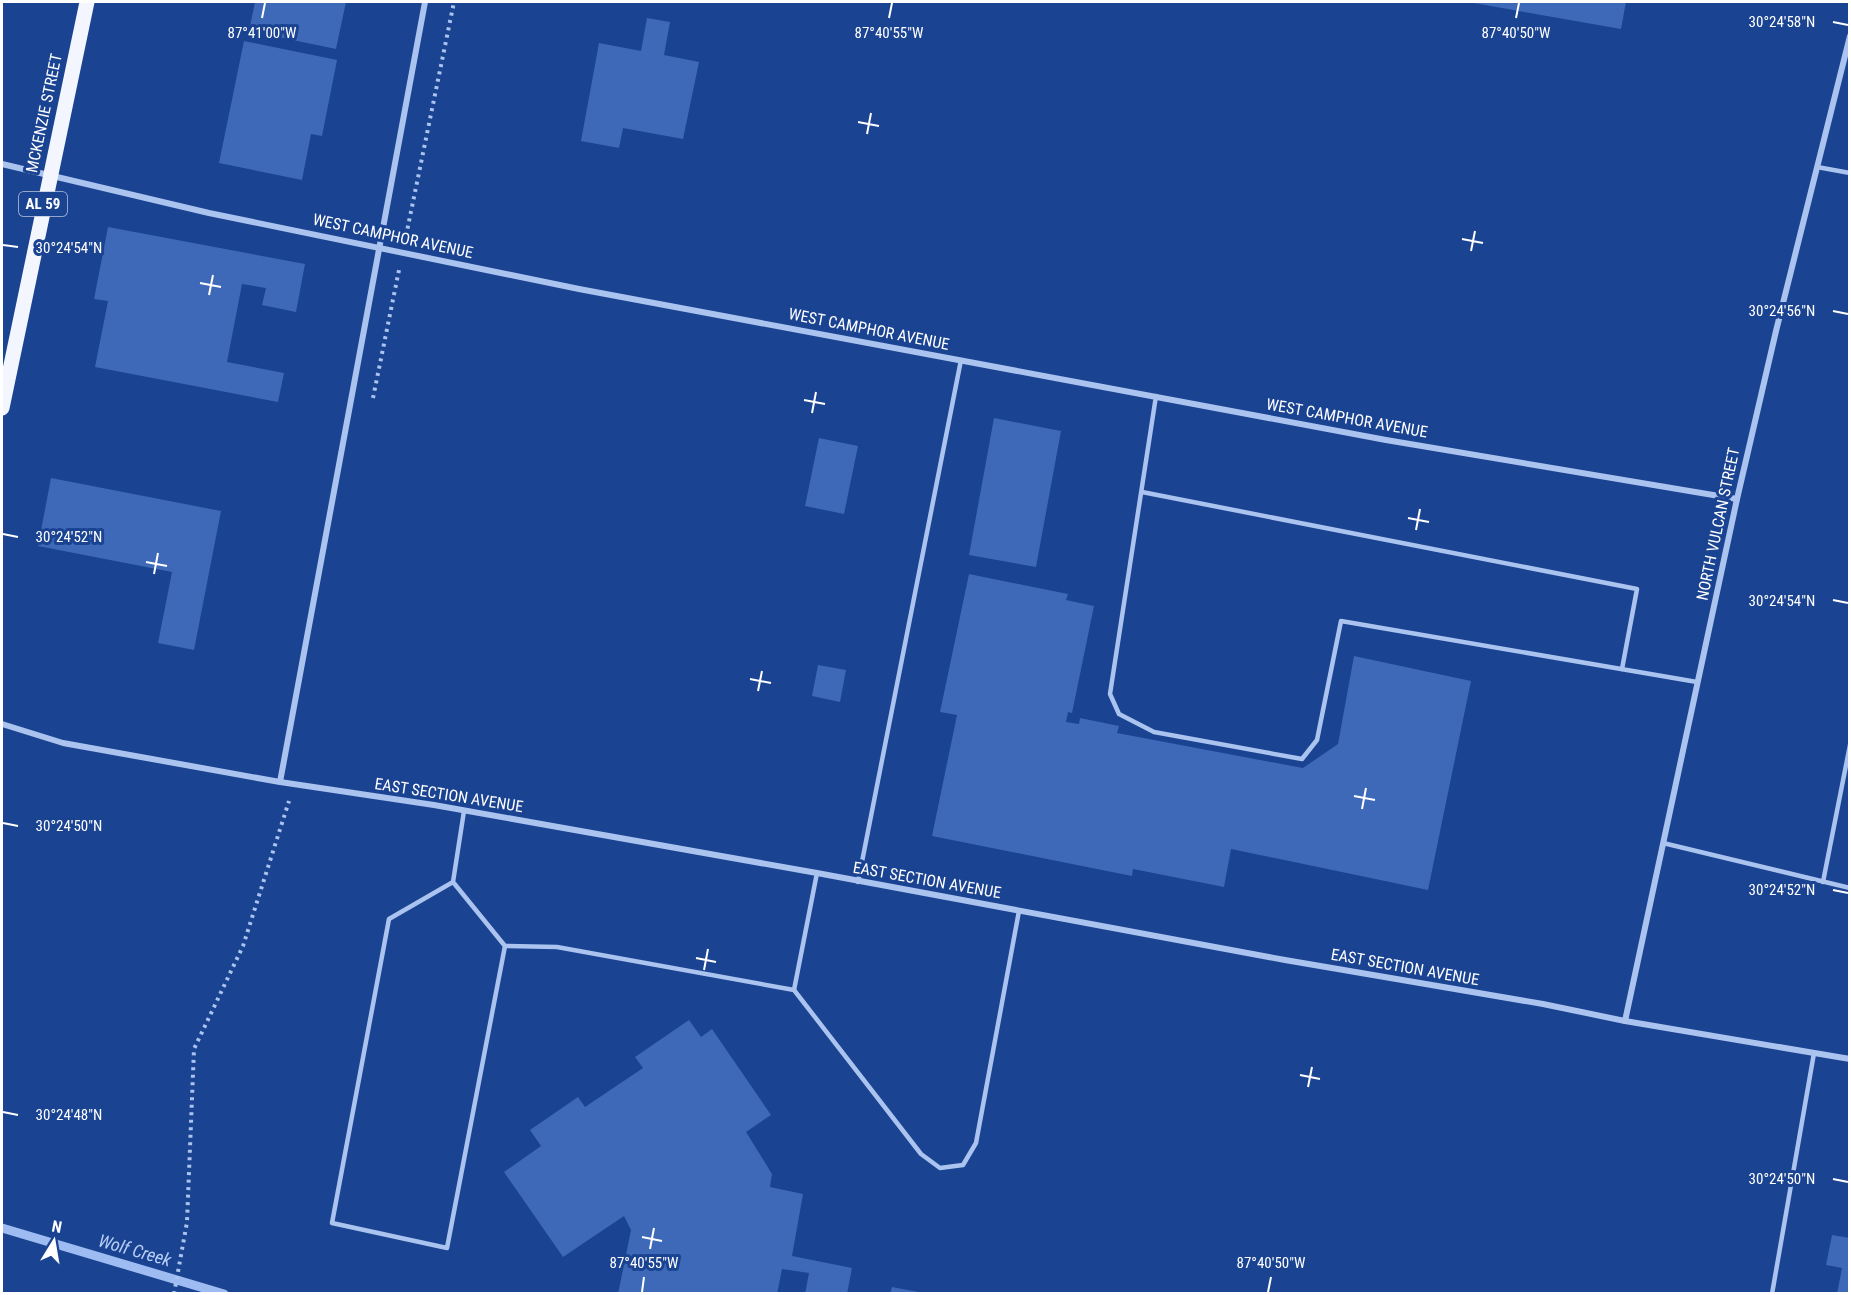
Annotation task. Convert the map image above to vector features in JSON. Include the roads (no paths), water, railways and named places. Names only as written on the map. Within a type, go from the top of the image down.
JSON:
[{"type":"main road","name":"MCKENZIE STREET","points":[[2,408],[87,2]]},
{"type":"street","points":[[280,782],[425,2]]},
{"type":"street","name":"NORTH VULCAN STREET","points":[[1624,1021],[1737,499],[1850,36]]},
{"type":"street","name":"WEST CAMPHOR AVENUE","points":[[2,164],[209,213],[579,289],[1386,440],[1737,499]]},
{"type":"street","name":"EAST SECTION AVENUE","points":[[2,724],[63,743],[817,873],[1285,960],[1850,1059]]},
{"type":"lane","points":[[1817,167],[1850,174]]},
{"type":"lane","points":[[858,882],[961,360]]},
{"type":"lane","points":[[1156,396],[1110,694],[1119,714],[1154,732],[1302,759],[1317,740],[1341,621],[1698,682]]},
{"type":"lane","points":[[1142,492],[1638,589],[1622,669]]},
{"type":"lane","points":[[1823,882],[1850,745]]},
{"type":"lane","points":[[464,811],[453,882],[505,946],[557,947],[794,990],[921,1154],[940,1168],[963,1165],[976,1143],[1019,911]]},
{"type":"lane","points":[[1663,843],[1850,888]]},
{"type":"lane","points":[[794,990],[817,873]]},
{"type":"lane","points":[[453,882],[389,919],[332,1223],[447,1248],[505,946]]},
{"type":"lane","points":[[1772,1293],[1814,1053]]},
{"type":"waterway","name":"Wolf Creek","points":[[2,1228],[224,1294]]}]
